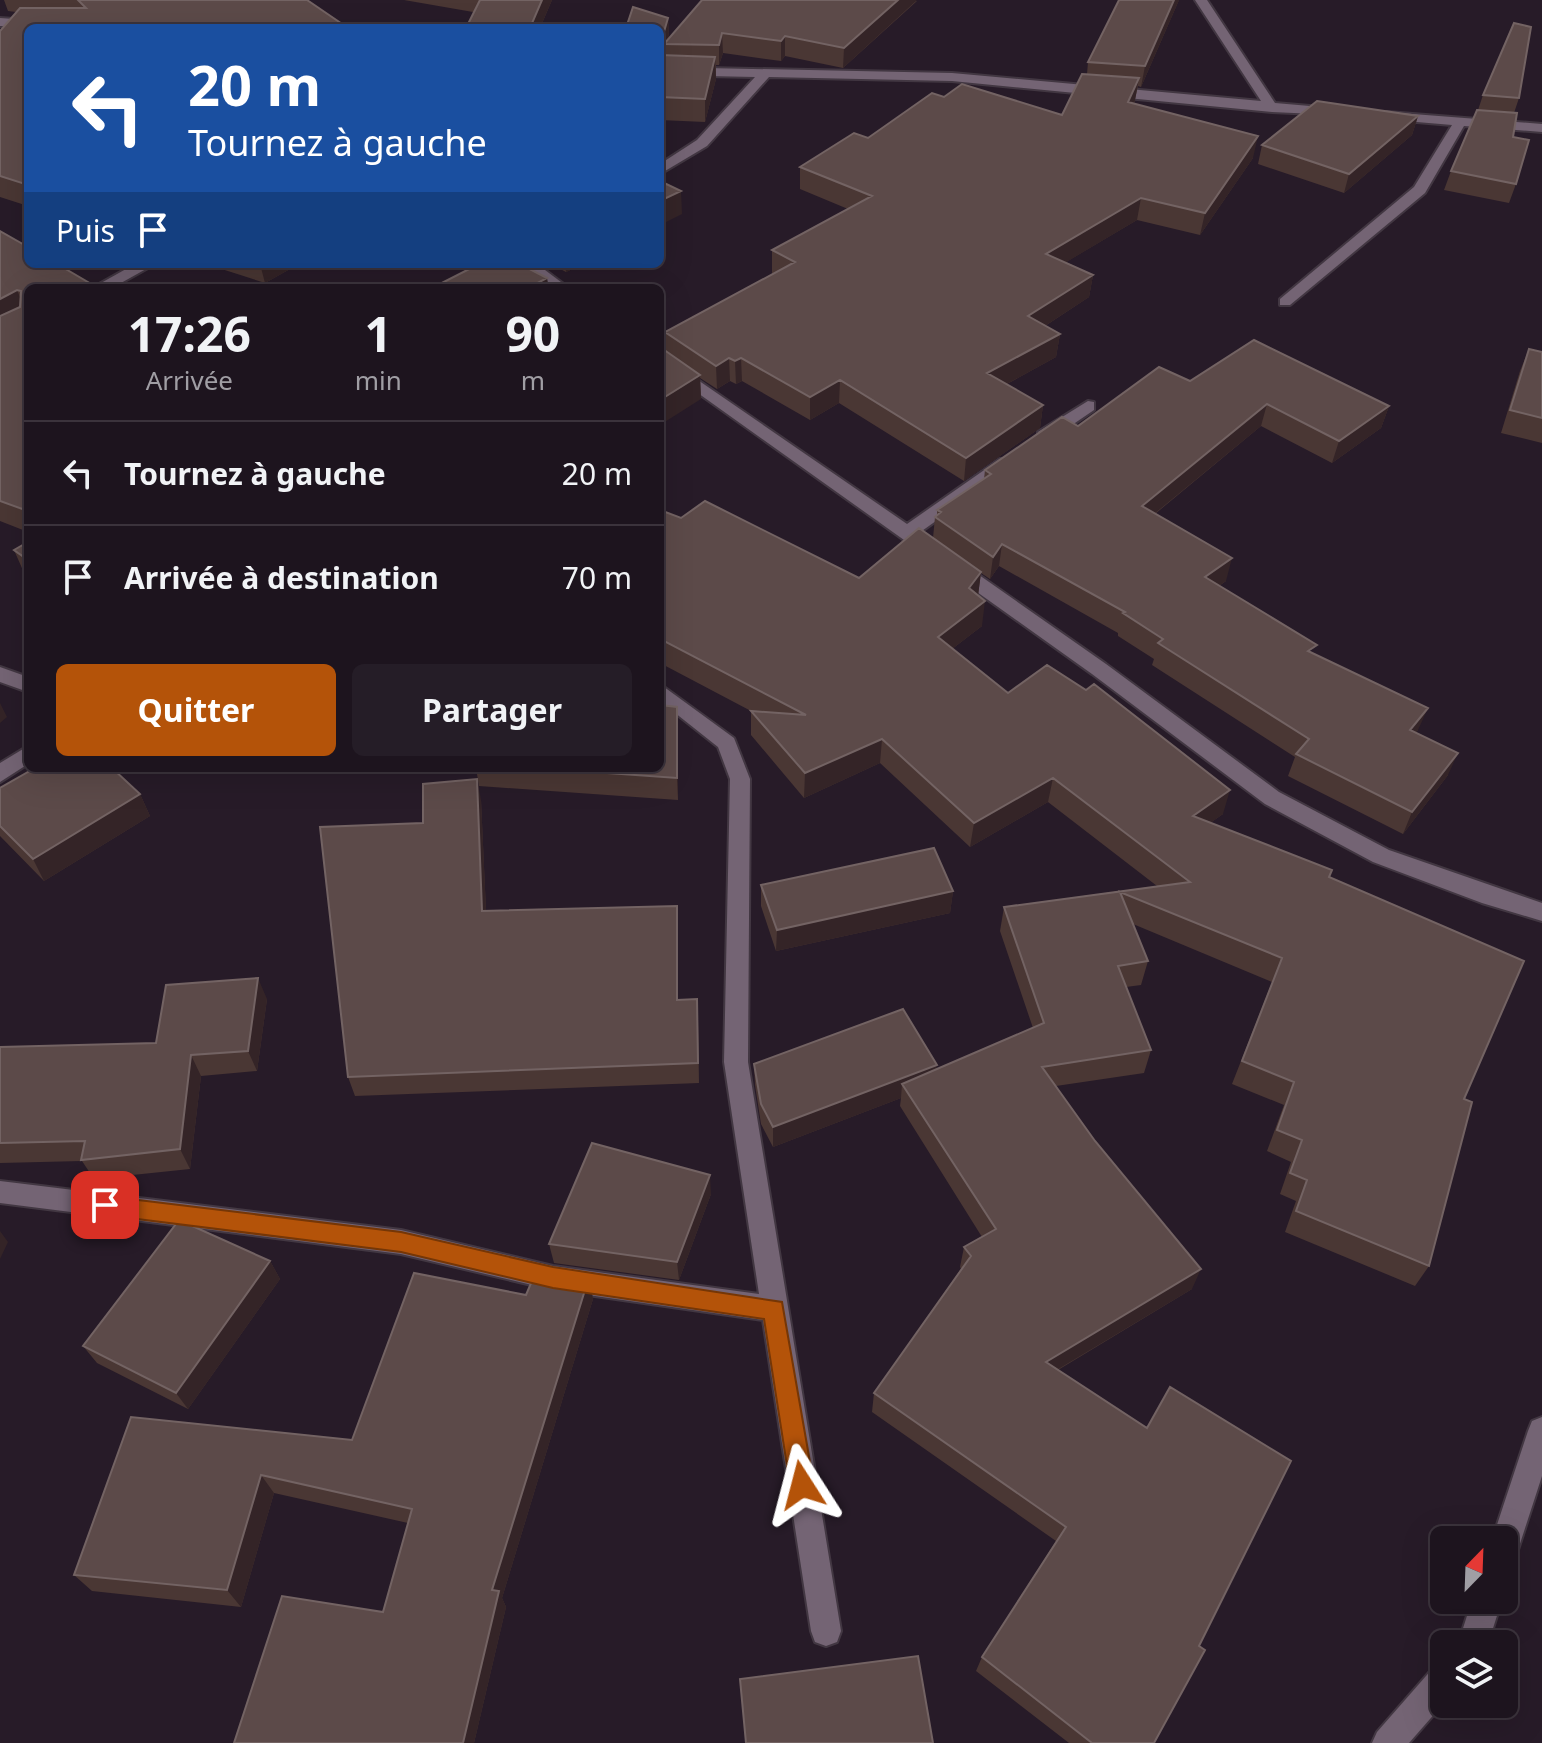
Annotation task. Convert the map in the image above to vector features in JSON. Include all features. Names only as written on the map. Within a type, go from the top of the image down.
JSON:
[{"type":"street","points":[[1201,0],[1272,108]]},
{"type":"street","points":[[0,22],[30,24]]},
{"type":"street","points":[[0,39],[16,23]]},
{"type":"street","points":[[664,71],[952,77],[1350,114]]},
{"type":"street","points":[[664,167],[702,143],[764,75]]},
{"type":"street","points":[[1366,115],[1542,128]]},
{"type":"street","points":[[1285,302],[1420,190],[1460,122]]},
{"type":"street","points":[[108,284],[139,268]]},
{"type":"street","points":[[533,268],[555,284]]},
{"type":"street","points":[[664,362],[1099,669],[1272,798],[1381,856],[1490,897],[1542,912]]},
{"type":"street","points":[[905,534],[1088,406]]},
{"type":"street","points":[[0,674],[24,683]]},
{"type":"street","points":[[664,694],[727,743],[740,779],[736,1062],[826,1631]]},
{"type":"street","points":[[0,774],[24,756]]},
{"type":"street","points":[[0,1192],[401,1242],[553,1278],[774,1309]]},
{"type":"street","points":[[1511,1526],[1542,1431]]},
{"type":"street","points":[[1388,1743],[1430,1695]]},
{"type":"building","points":[[78,0],[307,0],[342,24],[24,24],[24,184],[0,176],[0,31],[20,8],[86,8]]},
{"type":"building","points":[[480,0],[542,0],[532,24],[468,24]]},
{"type":"building","points":[[702,0],[898,0],[844,48],[785,36],[781,41],[722,33],[719,45],[664,44]]},
{"type":"building","points":[[1119,0],[1174,0],[1145,66],[1088,62]]},
{"type":"building","points":[[633,7],[668,18],[664,32],[664,24],[627,24]]},
{"type":"building","points":[[1514,23],[1531,27],[1519,98],[1483,95]]},
{"type":"building","points":[[664,55],[715,57],[705,99],[664,97]]},
{"type":"building","points":[[1082,74],[1139,78],[1128,102],[1258,136],[1205,213],[1141,198],[1046,254],[1093,275],[1028,316],[1060,334],[987,373],[1043,405],[966,458],[840,380],[810,397],[741,358],[735,361],[729,358],[716,366],[665,332],[795,262],[772,250],[872,196],[800,167],[854,133],[868,138],[932,93],[944,97],[962,84],[1062,115]]},
{"type":"building","points":[[1317,101],[1418,116],[1349,174],[1262,145]]},
{"type":"building","points":[[1477,110],[1517,113],[1513,137],[1529,140],[1516,184],[1451,171]]},
{"type":"building","points":[[664,183],[681,191],[664,199]]},
{"type":"building","points":[[0,231],[24,245],[24,268],[64,268],[91,284],[24,284],[24,510],[0,501],[0,316],[20,307],[21,291],[0,299]]},
{"type":"building","points":[[471,268],[528,268],[547,278],[536,284],[440,284]]},
{"type":"building","points":[[1254,340],[1389,406],[1339,441],[1267,404],[1142,506],[1232,558],[1205,577],[1317,645],[1308,651],[1428,708],[1410,730],[1458,753],[1412,812],[1296,754],[1309,739],[1158,643],[1163,639],[1125,612],[1002,544],[993,557],[935,517],[941,512],[937,510],[991,474],[985,470],[1062,417],[1078,426],[1159,367],[1190,381]]},
{"type":"building","points":[[1529,349],[1542,352],[1542,418],[1510,410]]},
{"type":"building","points":[[664,350],[700,375],[664,398]]},
{"type":"building","points":[[705,501],[859,578],[919,528],[981,572],[969,588],[985,601],[938,637],[1008,693],[1047,665],[1086,690],[1094,684],[1230,790],[1193,816],[1332,870],[1329,877],[1524,961],[1464,1099],[1472,1102],[1429,1266],[1296,1211],[1307,1180],[1290,1173],[1302,1140],[1277,1130],[1294,1082],[1242,1061],[1282,958],[1120,892],[1148,961],[1118,966],[1151,1050],[1042,1067],[1095,1141],[1201,1269],[1046,1362],[1147,1428],[1170,1387],[1291,1461],[1199,1646],[1205,1650],[1154,1743],[1092,1743],[982,1657],[1066,1527],[874,1393],[971,1256],[964,1247],[996,1229],[902,1084],[1044,1023],[1004,907],[1190,882],[1053,778],[974,823],[882,739],[805,773],[751,711],[806,715],[664,641],[664,512],[681,518]]},
{"type":"building","points":[[24,544],[24,557],[14,550]]},
{"type":"building","points":[[664,705],[677,707],[677,778],[592,772],[664,772]]},
{"type":"building","points":[[28,772],[116,772],[140,794],[33,859],[0,826],[0,788]]},
{"type":"building","points":[[477,779],[482,911],[677,906],[677,1000],[697,999],[698,1063],[348,1077],[320,827],[423,823],[423,784]]},
{"type":"building","points":[[934,848],[953,891],[777,930],[761,885]]},
{"type":"building","points":[[258,978],[248,1051],[191,1055],[180,1149],[81,1160],[85,1141],[0,1143],[0,1047],[156,1043],[166,985]]},
{"type":"building","points":[[903,1009],[937,1065],[773,1127],[761,1104],[754,1064]]},
{"type":"building","points":[[592,1143],[710,1175],[677,1262],[549,1244]]},
{"type":"building","points":[[179,1220],[270,1261],[176,1393],[83,1346]]},
{"type":"building","points":[[537,1269],[589,1277],[492,1590],[499,1591],[463,1743],[234,1743],[282,1596],[383,1612],[412,1509],[261,1475],[227,1590],[74,1575],[131,1417],[352,1440],[414,1273],[526,1295]]},
{"type":"building","points":[[918,1656],[933,1743],[746,1743],[740,1679]]},
{"type":"route","points":[[105,1205],[401,1242],[553,1278],[774,1309],[802,1485]]}]
